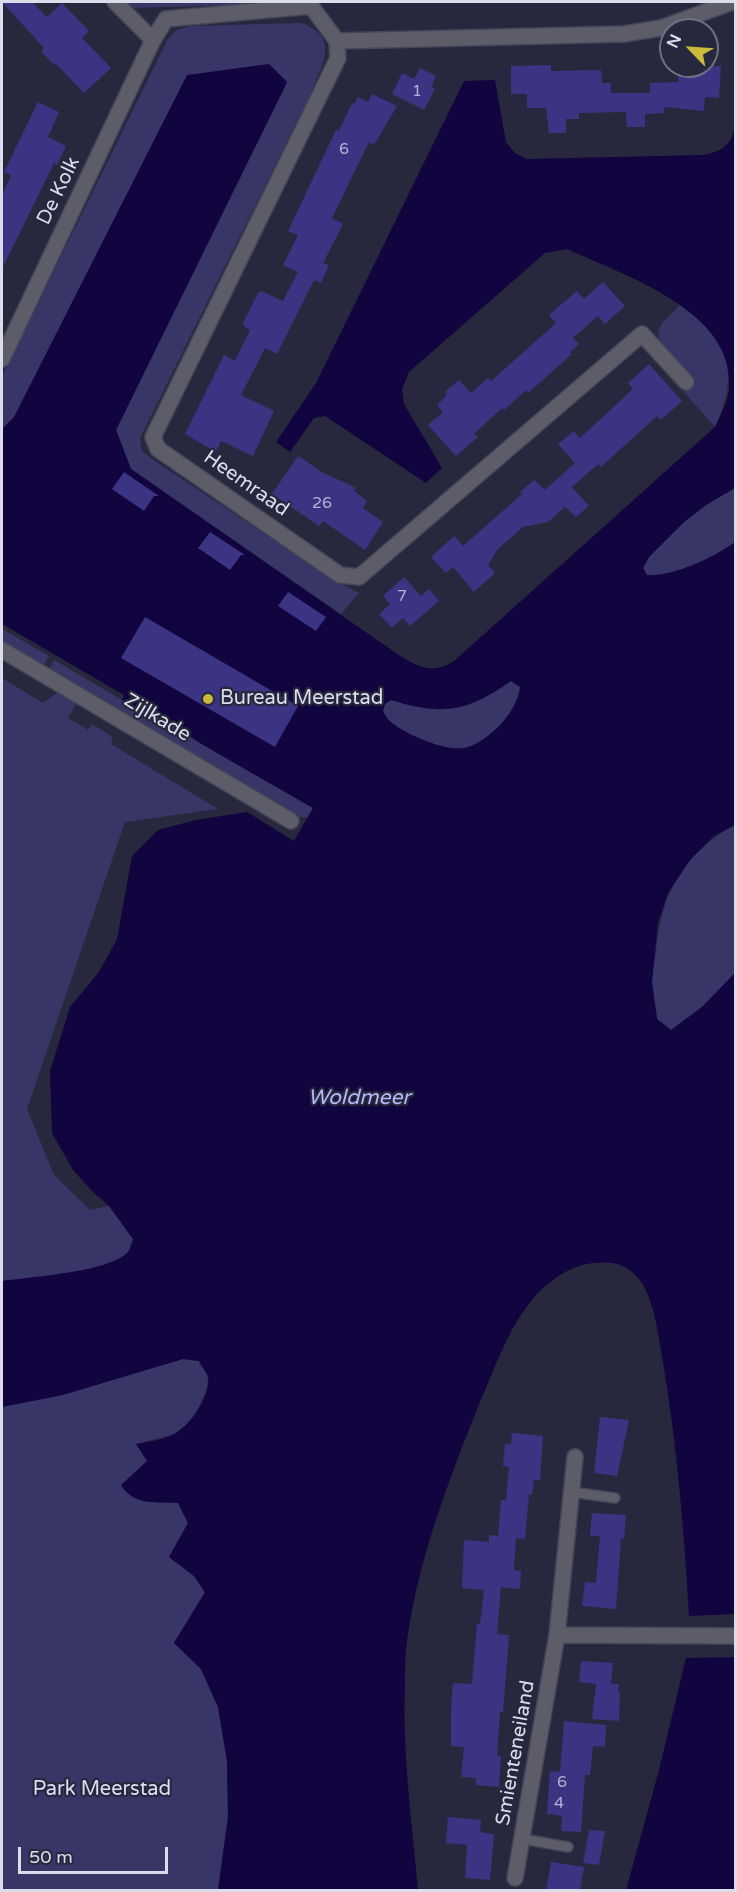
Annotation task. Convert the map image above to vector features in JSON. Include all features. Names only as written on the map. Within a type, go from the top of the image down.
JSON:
[{"type":"street","points":[[115,2],[153,40]]},
{"type":"street","points":[[310,4],[337,41],[624,34],[661,28],[732,2]]},
{"type":"street","name":"De Kolk","points":[[2,359],[153,40],[166,19],[310,4]]},
{"type":"street","name":"Heemraad","points":[[337,41],[338,58],[153,437],[158,449],[340,575],[359,577],[642,334],[686,382]]},
{"type":"street","name":"Zijlkade","points":[[2,650],[291,821]]},
{"type":"street","name":"Smienteneiland","points":[[515,1878],[557,1635],[575,1457]]},
{"type":"street","points":[[557,1635],[735,1636]]},
{"type":"lane","points":[[571,1492],[615,1498]]},
{"type":"lane","points":[[523,1839],[568,1847]]},
{"type":"green space","points":[[125,2],[272,2],[269,4],[131,8]]},
{"type":"green space","points":[[301,23],[321,36],[325,44],[320,72],[140,438],[142,451],[152,459],[332,579],[359,593],[341,614],[131,469],[116,430],[287,83],[2,429],[2,376],[168,39],[177,30],[190,26]]},
{"type":"green space","points":[[679,305],[706,325],[716,337],[727,362],[728,387],[715,427],[684,392],[696,382],[659,340],[661,325]]},
{"type":"green space","points":[[735,488],[735,542],[693,565],[668,573],[647,575],[643,568],[649,557],[684,522],[706,505]]},
{"type":"green space","points":[[2,629],[49,656],[43,667],[2,642]]},
{"type":"green space","points":[[54,660],[122,700],[129,708],[166,721],[313,808],[308,817],[299,817],[48,670]]},
{"type":"green space","name":"Park Meerstad","points":[[2,678],[43,703],[58,692],[76,704],[68,718],[88,730],[92,724],[113,737],[111,744],[218,809],[125,822],[27,1109],[54,1175],[90,1210],[109,1206],[133,1239],[129,1251],[158,1366],[183,1359],[199,1361],[208,1376],[207,1389],[194,1417],[175,1434],[136,1444],[148,1461],[141,1501],[178,1503],[188,1523],[169,1557],[194,1576],[205,1593],[174,1643],[201,1669],[218,1707],[227,1761],[228,1817],[218,1890],[2,1890]]},
{"type":"green space","points":[[511,681],[520,687],[514,706],[494,731],[468,747],[450,748],[416,737],[397,727],[383,711],[385,704],[391,700],[440,709],[467,705]]},
{"type":"green space","points":[[734,825],[735,973],[702,1007],[671,1030],[657,1019],[652,982],[659,929],[664,910],[678,877],[688,862],[701,849]]},
{"type":"water","name":"Woldmeer","points":[[269,64],[287,82],[116,430],[131,469],[399,655],[416,664],[433,668],[443,667],[454,661],[715,427],[726,403],[729,387],[726,360],[714,337],[695,316],[644,284],[567,249],[545,253],[409,372],[402,389],[404,404],[442,468],[426,483],[325,416],[314,418],[290,452],[276,442],[316,383],[464,81],[495,80],[506,142],[515,153],[527,159],[703,155],[717,151],[727,144],[733,134],[735,119],[735,488],[706,505],[684,522],[649,557],[643,568],[647,575],[669,573],[705,560],[735,542],[735,825],[714,836],[690,860],[668,893],[658,923],[652,982],[657,1019],[671,1030],[702,1007],[735,973],[735,1614],[689,1616],[672,1425],[657,1330],[649,1297],[639,1279],[630,1270],[614,1263],[602,1262],[585,1265],[565,1272],[531,1301],[518,1319],[505,1344],[445,1493],[426,1551],[412,1611],[405,1662],[405,1736],[418,1890],[218,1890],[228,1817],[227,1761],[218,1707],[201,1669],[174,1643],[205,1592],[194,1576],[169,1557],[188,1523],[178,1503],[139,1500],[126,1492],[121,1485],[147,1461],[136,1444],[172,1435],[185,1426],[198,1410],[208,1385],[208,1377],[199,1361],[183,1359],[63,1395],[2,1407],[2,1281],[87,1269],[105,1264],[119,1259],[128,1252],[133,1239],[109,1206],[73,1170],[52,1133],[50,1071],[70,1007],[99,972],[117,939],[132,856],[158,830],[196,820],[247,812],[294,841],[313,808],[166,721],[129,708],[122,700],[124,695],[2,624],[2,429],[14,417],[187,75]],"holes":[[[511,681],[520,687],[514,706],[502,723],[485,738],[468,747],[450,748],[416,737],[397,727],[383,711],[385,704],[391,700],[425,708],[454,708],[481,699]]]},
{"type":"water","points":[[735,1657],[735,1890],[626,1890],[659,1770],[686,1658]]},
{"type":"pier","points":[[2,624],[124,696],[122,700],[2,627]]},
{"type":"building","points":[[2,2],[32,2],[47,17],[62,3],[89,31],[82,38],[111,68],[84,93],[41,51],[44,48]]},
{"type":"building","points":[[551,65],[551,71],[601,70],[602,83],[611,83],[611,93],[650,93],[650,83],[678,82],[678,78],[719,78],[719,66],[721,66],[719,98],[705,97],[704,111],[664,107],[664,113],[645,114],[645,127],[627,127],[626,112],[579,113],[579,119],[566,119],[566,133],[549,133],[546,108],[527,108],[527,94],[511,94],[511,66]]},
{"type":"building","points":[[420,68],[436,76],[431,87],[435,89],[424,110],[392,94],[402,73],[414,79]]},
{"type":"building","points":[[372,94],[397,106],[374,145],[369,142],[332,218],[343,224],[323,263],[329,265],[321,283],[314,280],[277,354],[265,348],[241,395],[274,411],[253,456],[221,441],[216,452],[185,434],[224,355],[235,361],[250,330],[243,323],[258,293],[261,291],[283,301],[298,272],[283,265],[298,235],[288,231],[336,130],[339,131],[352,103],[354,104],[358,97],[368,102]]},
{"type":"building","points":[[38,102],[59,112],[48,137],[66,146],[57,165],[54,163],[2,269],[2,196],[11,175],[4,172]]},
{"type":"building","points":[[603,282],[625,306],[605,324],[598,316],[573,338],[579,344],[570,352],[572,354],[528,393],[526,390],[504,410],[502,408],[474,434],[478,437],[456,456],[428,425],[443,412],[437,405],[447,395],[445,392],[459,380],[471,393],[488,378],[491,381],[556,323],[549,315],[577,291],[584,299]]},
{"type":"building","points":[[649,364],[682,401],[661,420],[657,416],[601,467],[598,464],[572,487],[589,506],[576,517],[565,507],[548,522],[523,527],[498,549],[488,565],[495,573],[474,592],[453,567],[446,573],[431,557],[454,536],[463,546],[522,494],[520,492],[534,480],[545,490],[575,463],[558,444],[574,431],[580,438],[633,389],[628,383]]},
{"type":"building","points":[[298,456],[322,472],[356,488],[354,491],[367,501],[363,508],[383,522],[365,550],[323,521],[319,526],[272,494]]},
{"type":"building","points":[[124,472],[159,496],[154,496],[144,511],[112,489]]},
{"type":"building","points":[[210,532],[245,555],[241,555],[230,570],[198,548]]},
{"type":"building","points":[[404,577],[421,596],[429,589],[439,601],[410,626],[403,618],[392,628],[379,614],[390,604],[383,596]]},
{"type":"building","points":[[288,592],[326,617],[316,631],[278,606]]},
{"type":"building","points":[[145,617],[298,706],[275,747],[121,658]]},
{"type":"building","points":[[600,1417],[629,1420],[617,1476],[594,1473]]},
{"type":"building","points":[[512,1433],[543,1436],[540,1480],[534,1480],[532,1495],[529,1494],[525,1539],[516,1538],[514,1570],[521,1571],[520,1589],[501,1587],[497,1634],[509,1635],[497,1756],[501,1757],[499,1787],[476,1785],[476,1778],[461,1777],[464,1747],[451,1746],[451,1708],[453,1683],[472,1684],[477,1623],[480,1624],[484,1590],[462,1588],[464,1540],[489,1542],[489,1535],[498,1536],[501,1500],[506,1500],[509,1467],[503,1466],[505,1444],[511,1444]]},
{"type":"building","points":[[592,1513],[626,1515],[624,1539],[621,1538],[616,1609],[582,1606],[585,1582],[596,1583],[600,1536],[590,1536]]},
{"type":"building","points":[[581,1661],[613,1663],[611,1684],[619,1684],[619,1721],[592,1719],[596,1684],[579,1682]]},
{"type":"building","points":[[564,1721],[606,1725],[605,1747],[593,1746],[590,1775],[585,1775],[581,1832],[561,1831],[562,1816],[547,1814],[550,1771],[560,1772]]},
{"type":"building","points":[[448,1817],[481,1820],[480,1832],[494,1834],[490,1880],[465,1878],[467,1845],[446,1843]]},
{"type":"building","points":[[589,1830],[605,1831],[599,1865],[583,1863]]},
{"type":"building","points":[[551,1862],[584,1867],[580,1890],[546,1890]]},
{"type":"place","name":"Bureau Meerstad","points":[[208,699]]}]
